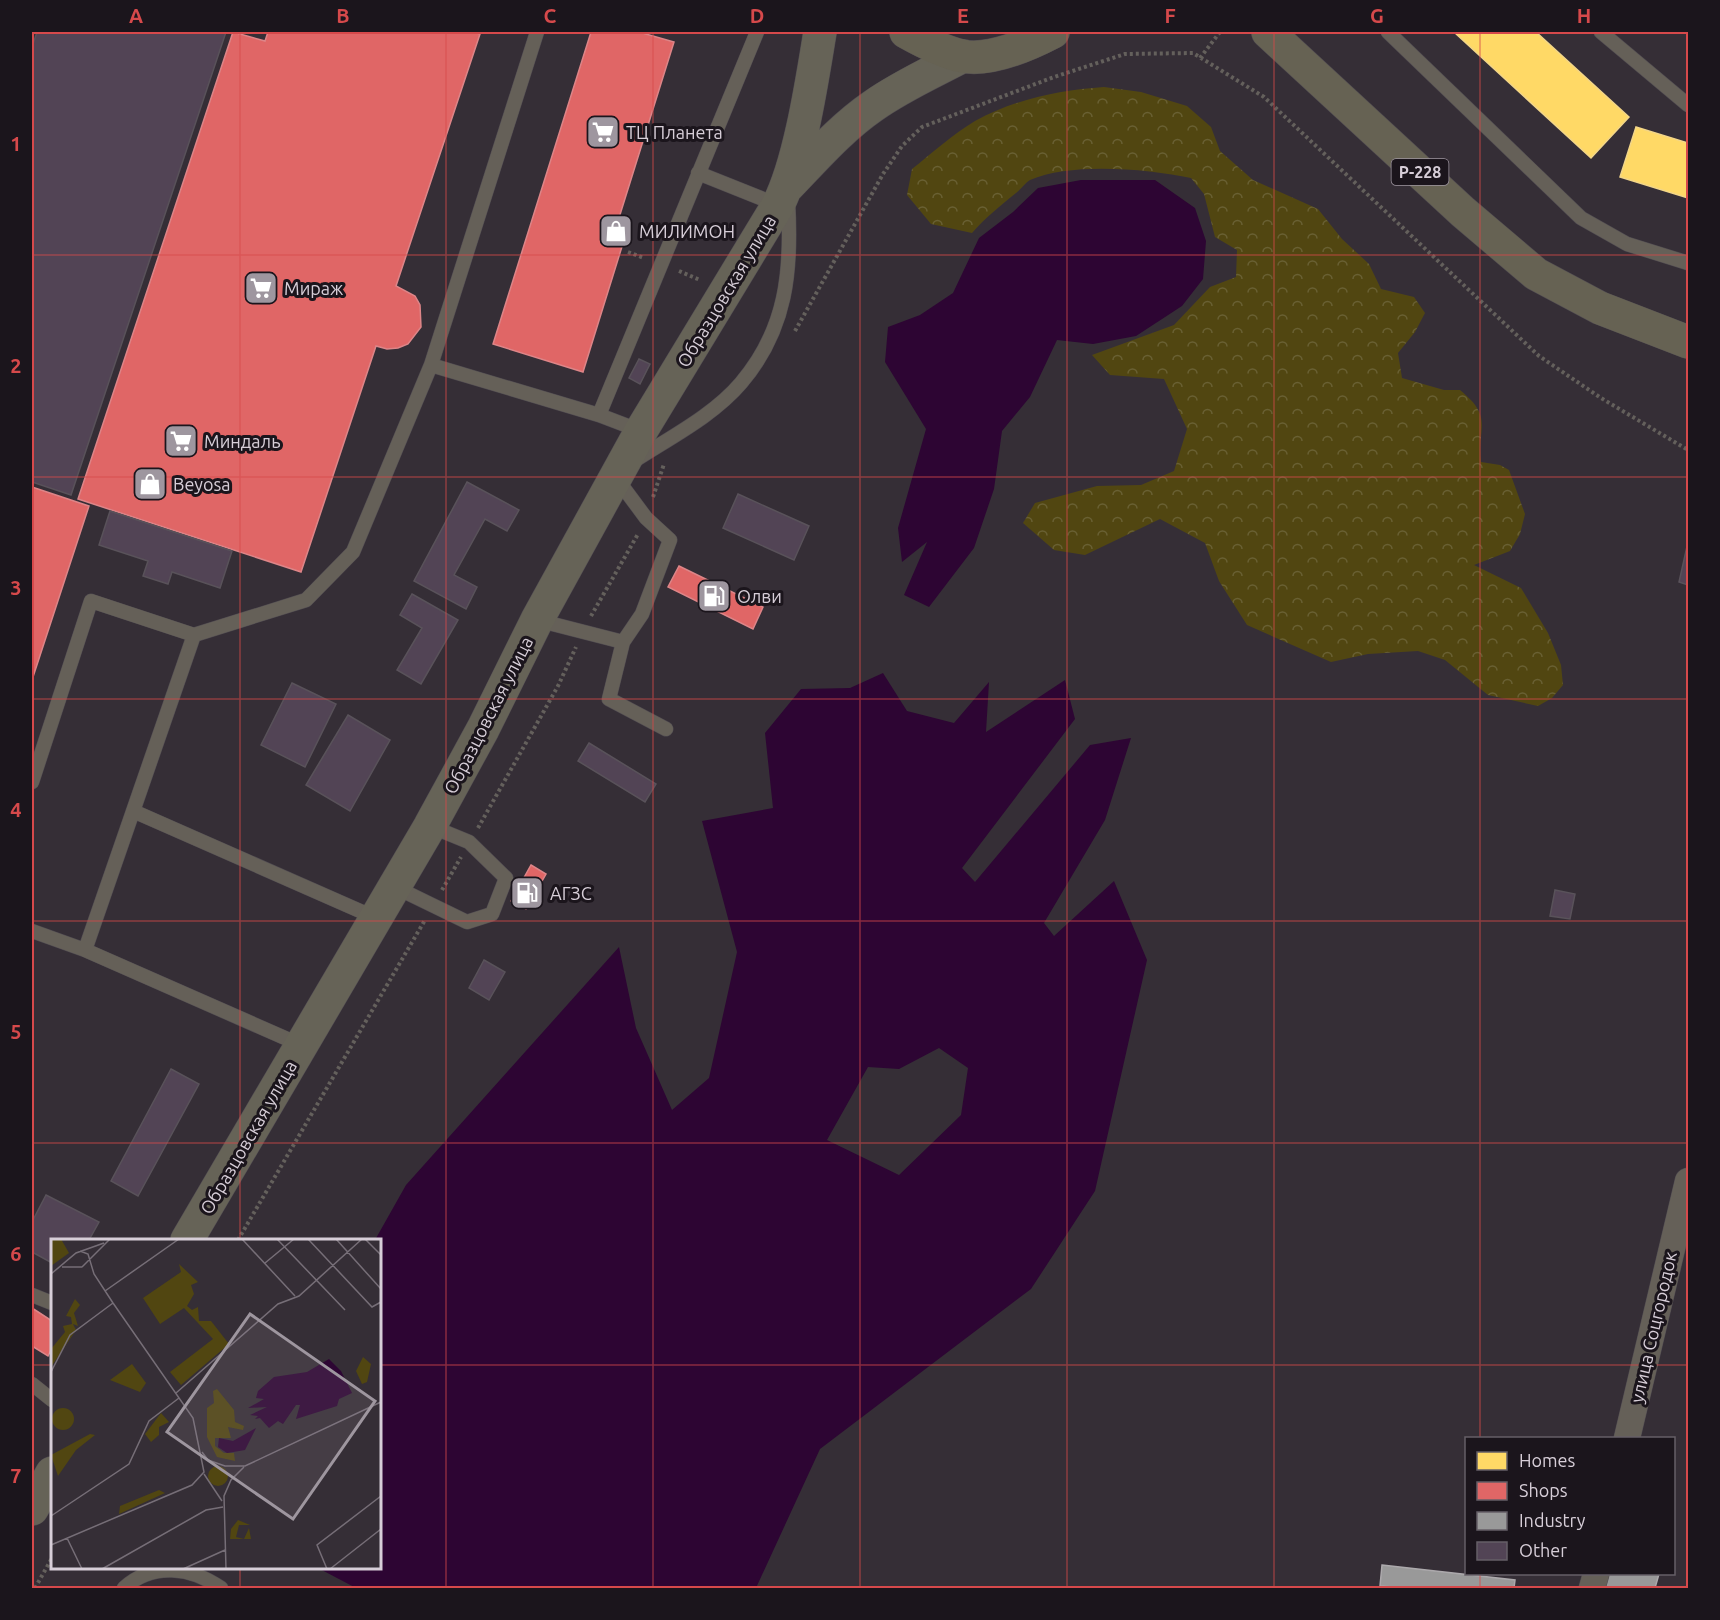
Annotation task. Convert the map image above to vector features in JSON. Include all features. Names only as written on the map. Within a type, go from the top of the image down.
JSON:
[{"type":"main road","points":[[783,196],[808,98],[820,32]]},
{"type":"main road","points":[[906,32],[963,56]]},
{"type":"main road","points":[[783,196],[829,143],[872,107],[910,83],[963,56],[997,54],[1033,42],[1053,32]]},
{"type":"main road","name":"Р-228","points":[[1268,36],[1489,235],[1536,274],[1600,308],[1689,342]]},
{"type":"main road","name":"Образцовская улица","points":[[188,1239],[430,826],[483,729],[537,620],[641,431],[783,196]]},
{"type":"main road","points":[[32,1508],[51,1475]]},
{"type":"street","name":"улица Соцгородок","points":[[1627,1437],[1681,1244],[1689,1181]]},
{"type":"lane","points":[[32,782],[91,601],[194,635],[306,600],[353,552],[431,365],[537,32]]},
{"type":"lane","points":[[599,415],[757,32]]},
{"type":"lane","points":[[1388,32],[1581,218],[1627,244],[1689,263]]},
{"type":"lane","points":[[1601,32],[1689,105]]},
{"type":"lane","points":[[666,729],[609,699],[623,642],[642,614],[670,540],[646,518],[619,474],[707,413],[741,384],[765,345],[785,298],[791,249],[783,196],[698,173]]},
{"type":"lane","points":[[431,365],[599,415],[641,431]]},
{"type":"lane","points":[[537,620],[623,642]]},
{"type":"lane","points":[[85,950],[194,635]]},
{"type":"lane","points":[[133,811],[376,918]]},
{"type":"lane","points":[[395,887],[467,922],[492,914],[506,878],[469,843],[430,826]]},
{"type":"lane","points":[[32,931],[85,950],[302,1046]]},
{"type":"lane","points":[[32,1295],[51,1303]]},
{"type":"lane","points":[[32,1384],[51,1399]]},
{"type":"lane","points":[[124,1588],[145,1574],[166,1569],[193,1573],[221,1588]]},
{"type":"path","points":[[1200,58],[1220,32]]},
{"type":"path","points":[[794,333],[882,174],[903,146],[922,127],[1054,77],[1125,54],[1193,53],[1264,97],[1539,356],[1601,398],[1689,450]]},
{"type":"path","points":[[239,1239],[558,686],[583,632],[646,518],[664,464],[672,457]]},
{"type":"path","points":[[35,1588],[51,1560]]},
{"type":"green space","points":[[1104,87],[1141,92],[1187,106],[1211,127],[1220,151],[1253,180],[1318,209],[1342,239],[1369,264],[1381,289],[1414,297],[1425,313],[1415,332],[1398,353],[1402,378],[1444,390],[1460,390],[1477,408],[1481,416],[1481,462],[1500,465],[1509,470],[1525,514],[1520,534],[1510,551],[1474,565],[1521,588],[1548,633],[1561,665],[1563,685],[1552,698],[1538,706],[1488,695],[1445,660],[1418,651],[1368,654],[1331,662],[1247,625],[1219,581],[1205,543],[1160,519],[1085,555],[1054,550],[1023,523],[1035,503],[1097,486],[1141,485],[1174,471],[1187,429],[1164,379],[1110,375],[1092,355],[1174,325],[1210,287],[1236,277],[1237,250],[1215,237],[1204,194],[1191,178],[1173,175],[1110,169],[1047,174],[1028,181],[972,233],[931,224],[907,195],[912,169],[975,121],[1022,101],[1071,90]]},
{"type":"shaded area","points":[[1081,180],[1155,180],[1195,208],[1206,241],[1203,279],[1182,306],[1136,336],[1093,344],[1057,340],[1030,397],[1002,431],[994,489],[974,548],[929,607],[904,595],[927,542],[902,562],[898,528],[926,429],[885,362],[888,327],[920,315],[953,293],[979,238],[1013,212],[1038,188]]},
{"type":"shaded area","points":[[883,673],[907,711],[954,723],[989,682],[986,732],[1065,680],[1075,719],[962,868],[975,882],[1090,745],[1131,738],[1105,820],[1044,923],[1054,936],[1114,881],[1147,960],[1095,1191],[1031,1289],[820,1449],[756,1588],[356,1588],[320,1569],[381,1569],[381,1239],[376,1239],[406,1185],[619,947],[636,1028],[672,1110],[709,1078],[737,952],[702,821],[773,808],[765,733],[801,689],[850,688]],"holes":[[[939,1048],[968,1068],[961,1115],[899,1175],[827,1140],[868,1067],[899,1069]]]},
{"type":"building: Homes","points":[[1454,32],[1536,32],[1629,117],[1591,158]]},
{"type":"building: Homes","points":[[1636,127],[1688,143],[1688,198],[1620,177]]},
{"type":"building: Shops","points":[[233,32],[265,41],[268,32],[472,32],[480,34],[396,286],[415,296],[420,305],[421,327],[408,344],[387,349],[376,346],[301,572],[78,499]]},
{"type":"building: Shops","name":"ТЦ Планета","points":[[591,32],[639,32],[674,42],[618,221],[629,224],[583,372],[493,344]]},
{"type":"building: Shops","points":[[32,487],[89,506],[32,680]]},
{"type":"building: Shops","points":[[679,566],[763,607],[753,629],[668,587]]},
{"type":"building: Shops","points":[[531,865],[546,874],[526,909],[511,901]]},
{"type":"building: Shops","points":[[32,1308],[51,1320],[51,1350],[48,1356],[32,1346]]},
{"type":"building: Industry","points":[[1382,1565],[1515,1580],[1514,1588],[1380,1586]]},
{"type":"building: Industry","points":[[1608,1575],[1659,1575],[1655,1588],[1605,1588]]},
{"type":"building: Other","points":[[37,32],[226,32],[71,495],[32,482],[32,47]]},
{"type":"building: Other","points":[[639,359],[650,364],[640,384],[629,378]]},
{"type":"building: Other","points":[[467,482],[519,510],[507,531],[485,519],[454,575],[477,587],[466,609],[414,581]]},
{"type":"building: Other","points":[[738,494],[809,526],[794,560],[723,528]]},
{"type":"building: Other","points":[[110,511],[232,551],[220,588],[172,572],[168,584],[143,576],[148,561],[99,545]]},
{"type":"building: Other","points":[[1688,542],[1688,585],[1679,582]]},
{"type":"building: Other","points":[[412,594],[458,620],[421,684],[397,670],[422,628],[400,615]]},
{"type":"building: Other","points":[[292,683],[336,704],[305,767],[261,745]]},
{"type":"building: Other","points":[[348,715],[390,740],[350,811],[306,785]]},
{"type":"building: Other","points":[[589,743],[656,784],[645,802],[578,761]]},
{"type":"building: Other","points":[[1555,890],[1575,894],[1570,919],[1550,916]]},
{"type":"building: Other","points":[[484,960],[505,972],[489,1000],[469,988]]},
{"type":"building: Other","points":[[171,1069],[199,1084],[138,1196],[111,1181]]},
{"type":"building: Other","points":[[46,1195],[99,1222],[90,1239],[51,1239],[51,1262],[32,1252],[32,1222]]},
{"type":"place","name":"ТЦ Планета","points":[[603,132]]},
{"type":"place","name":"МИЛИМОН","points":[[616,231]]},
{"type":"place","name":"Мираж","points":[[261,288]]},
{"type":"place","name":"Миндаль","points":[[181,441]]},
{"type":"place","name":"Beyosa","points":[[150,484]]},
{"type":"place","name":"Олви","points":[[714,596]]},
{"type":"place","name":"АГЗС","points":[[527,893]]}]
